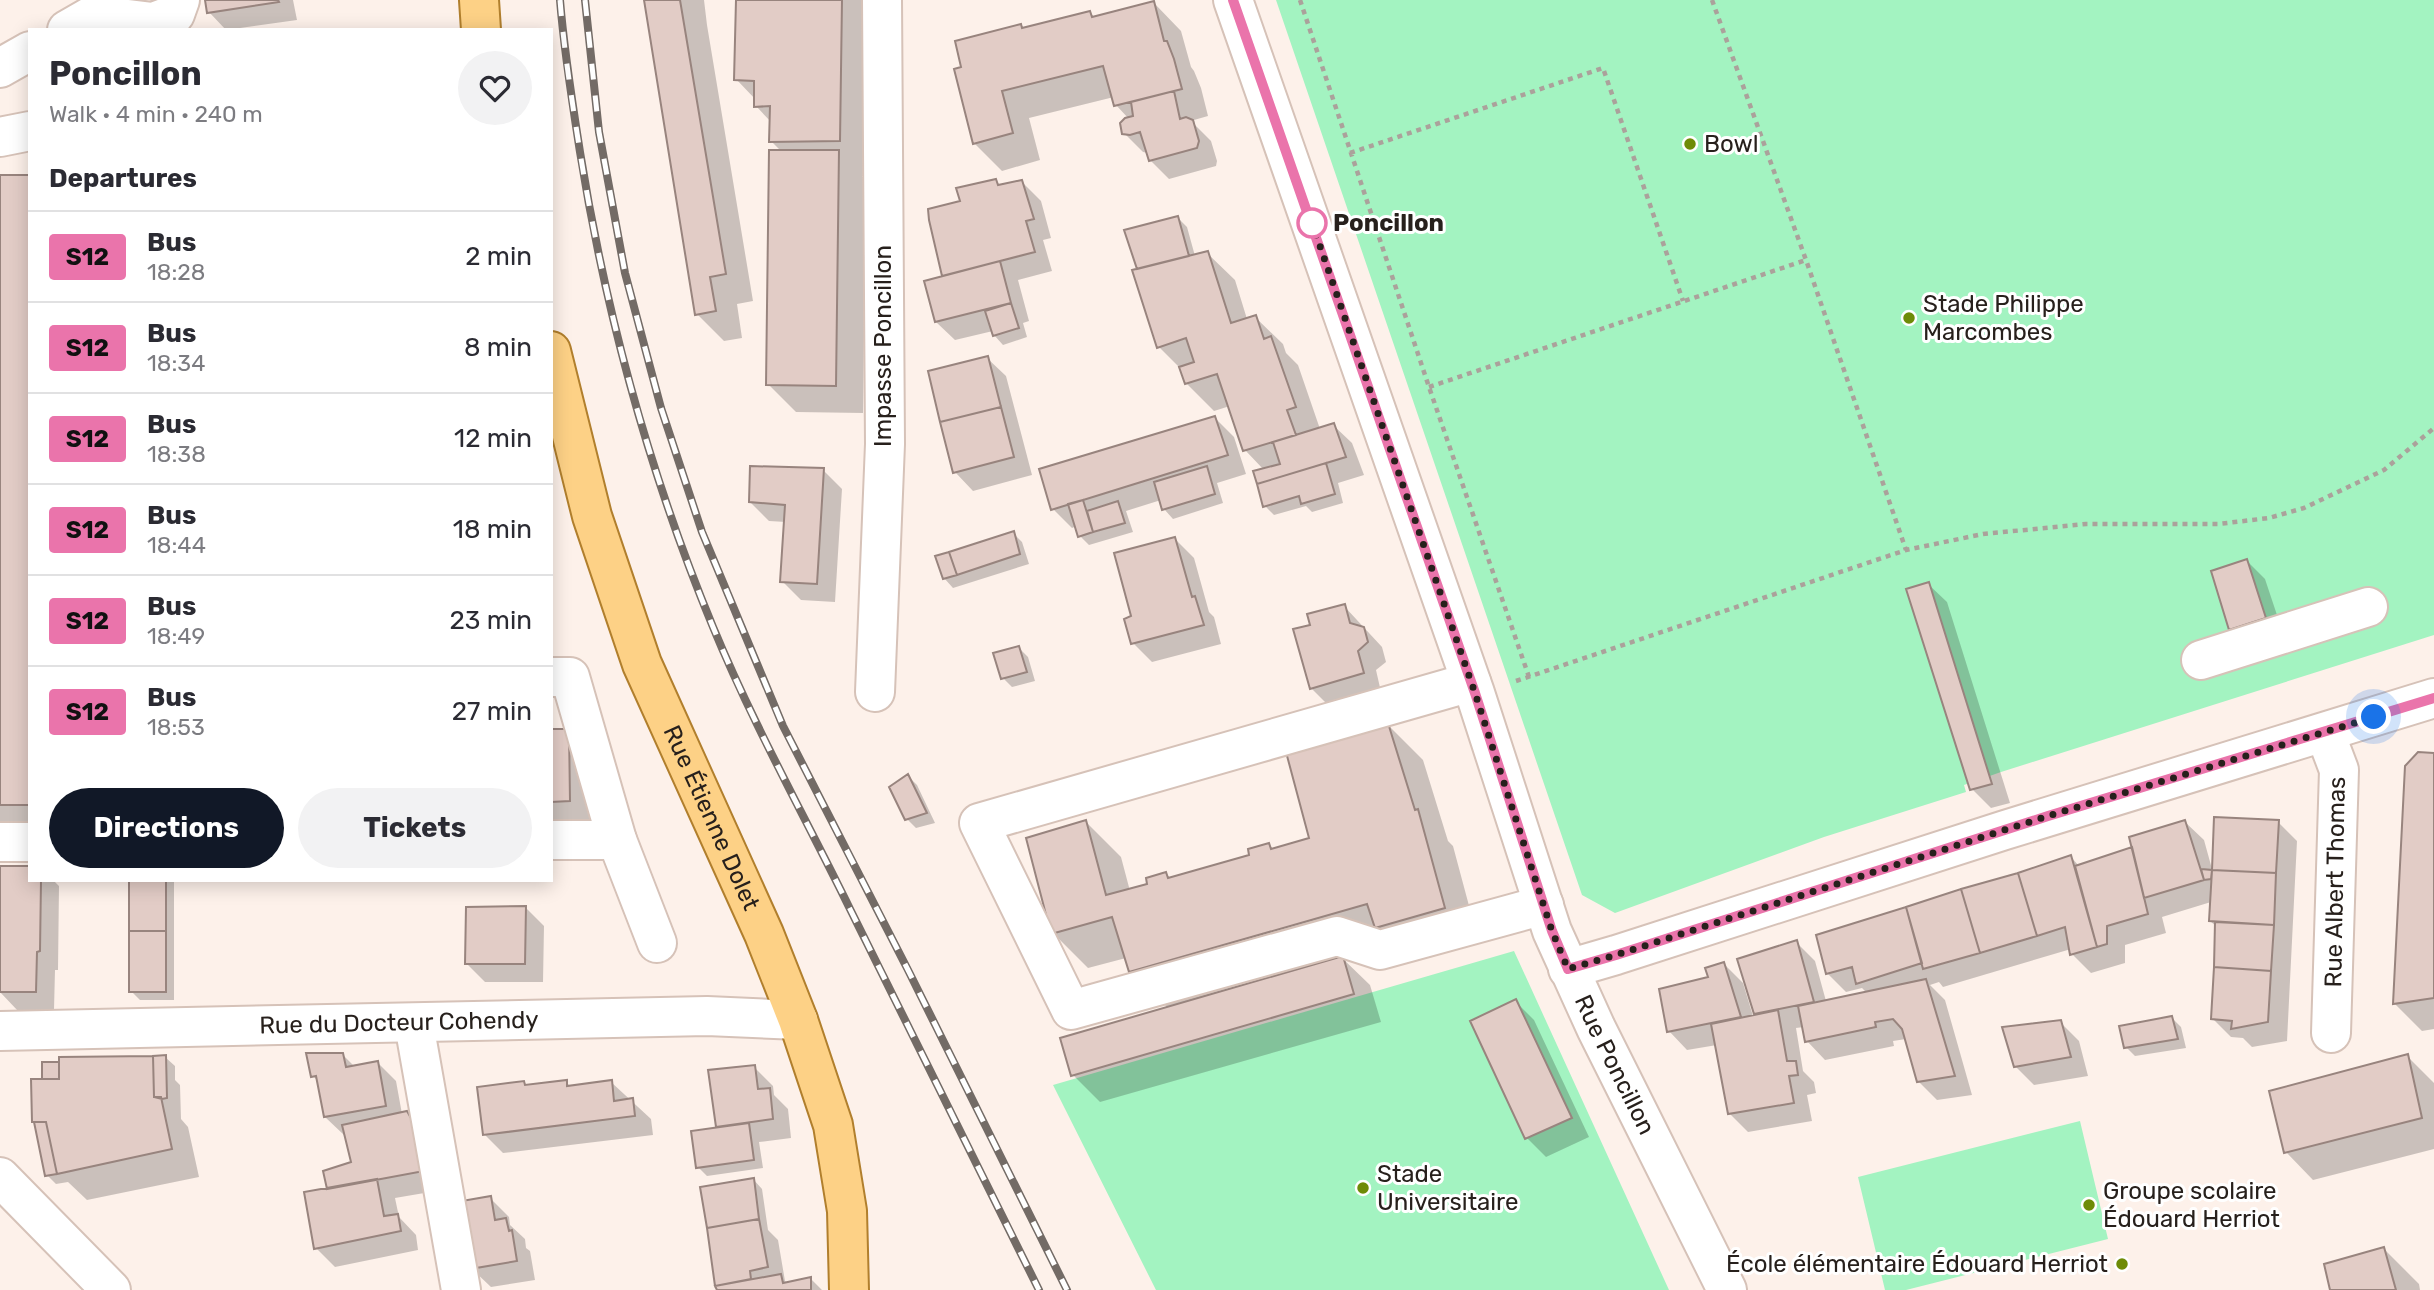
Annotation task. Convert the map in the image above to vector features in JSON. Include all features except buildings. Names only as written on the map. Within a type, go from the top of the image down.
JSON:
[{"type":"main road","points":[[479,0],[481,28]]},
{"type":"main road","name":"Rue Étienne Dolet","points":[[553,359],[592,516],[642,664],[764,934],[799,1020],[833,1125],[847,1212],[849,1290]]},
{"type":"street","points":[[83,15],[153,22],[175,14],[180,0]]},
{"type":"street","name":"Impasse Poncillon","points":[[875,692],[885,444],[882,0],[889,0]]},
{"type":"street","name":"Rue Poncillon","points":[[1233,0],[1568,969],[1727,1290]]},
{"type":"street","points":[[0,68],[28,52]]},
{"type":"street","points":[[0,137],[28,131]]},
{"type":"street","points":[[2201,660],[2368,607]]},
{"type":"street","points":[[553,677],[569,677],[617,839],[657,943]]},
{"type":"street","points":[[1473,688],[979,823],[1071,1010],[1337,936],[1380,950],[1544,905]]},
{"type":"street","points":[[1568,969],[2048,816],[2434,698]]},
{"type":"street","name":"Rue Albert Thomas","points":[[2325,733],[2339,771],[2331,1033]]},
{"type":"street","points":[[553,840],[617,839]]},
{"type":"street","points":[[0,842],[28,842]]},
{"type":"street","name":"Rue du Docteur Cohendy","points":[[0,1031],[706,1016],[799,1020]]},
{"type":"street","points":[[414,1024],[461,1290]]},
{"type":"street","points":[[0,1178],[111,1290]]},
{"type":"path","points":[[1300,0],[1529,677]]},
{"type":"path","points":[[1712,0],[1906,550]]},
{"type":"path","points":[[1348,154],[1603,68],[1683,301]]},
{"type":"path","points":[[1429,387],[1805,260]]},
{"type":"path","points":[[1473,688],[1529,677],[1906,550],[1983,534],[2086,524],[2218,524],[2269,519],[2304,508],[2384,470],[2434,428]]},
{"type":"green space","name":"Stade Philippe Marcombes","points":[[1276,0],[2434,0],[2434,635],[2001,772],[1964,785],[1966,792],[1824,837],[1615,913],[1582,895]]},
{"type":"green space","name":"Stade Universitaire","points":[[1514,951],[1669,1290],[1156,1290],[1053,1085]]},
{"type":"green space","points":[[2080,1121],[2108,1239],[1906,1290],[1885,1290],[1858,1177]]},
{"type":"railway","points":[[560,0],[577,133],[603,274],[650,453],[690,570],[728,663],[762,734],[1039,1290]]},
{"type":"railway","points":[[585,0],[599,132],[625,273],[661,408],[702,532],[783,726],[1067,1290]]},
{"type":"bus line","name":"S12","points":[[1233,0],[1475,693],[1552,931],[1568,969],[2048,816],[2434,698]]},
{"type":"place","name":"Bowl","points":[[1690,144]]},
{"type":"place","name":"Poncillon","points":[[1312,223]]},
{"type":"place","name":"Stade Philippe Marcombes","points":[[1909,318]]},
{"type":"place","name":"Stade Universitaire","points":[[1363,1188]]},
{"type":"place","name":"Groupe scolaire Édouard Herriot","points":[[2089,1205]]},
{"type":"place","name":"École élémentaire Édouard Herriot","points":[[2122,1264]]},
{"type":"route","points":[[1312,223],[1475,693],[1552,931],[1568,969],[2048,816],[2374,717]]}]
